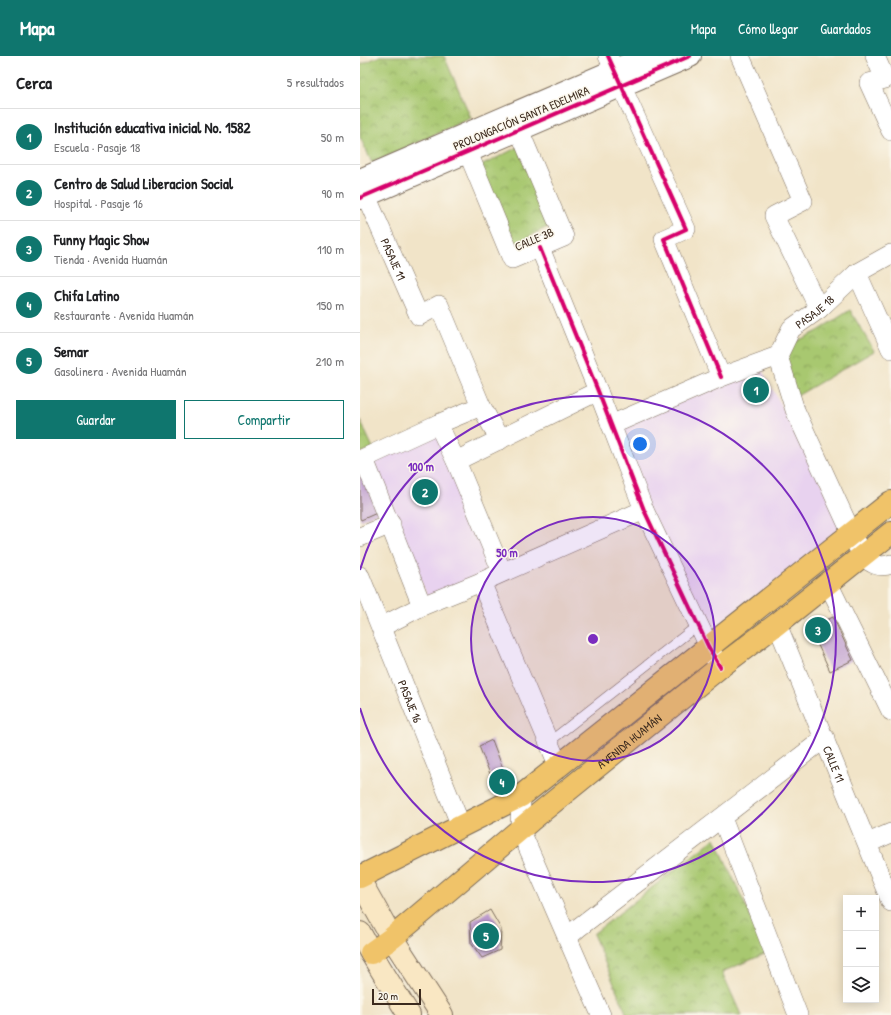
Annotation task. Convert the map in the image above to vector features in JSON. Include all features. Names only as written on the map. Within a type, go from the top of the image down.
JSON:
[{"type":"main road","name":"AVENIDA HUAMÁN","points":[[360,876],[521,796],[891,502]]},
{"type":"main road","name":"AVENIDA HUAMÁN","points":[[365,957],[392,938],[520,829],[720,667],[777,624],[891,533]]},
{"type":"main road","points":[[360,881],[392,938],[442,1015]]},
{"type":"main road","points":[[360,933],[365,957],[408,1015]]},
{"type":"street","name":"PROLONGACIÓN SANTA EDELMIRA","points":[[361,189],[516,122],[614,71],[648,56]]},
{"type":"street","name":"PROLONGACIÓN SANTA EDELMIRA","points":[[614,71],[690,56]]},
{"type":"street","points":[[740,56],[803,201],[774,216],[819,309]]},
{"type":"street","points":[[875,56],[885,79],[869,83],[891,131]]},
{"type":"street","points":[[614,71],[686,229],[664,239],[721,377]]},
{"type":"street","name":"CALLE 3B","points":[[465,144],[512,259],[540,248],[564,236],[516,122]]},
{"type":"street","name":"PASAJE 11","points":[[361,189],[419,316],[439,305],[481,406]]},
{"type":"street","points":[[540,248],[644,510],[708,646],[720,667]]},
{"type":"street","name":"PASAJE 18","points":[[778,356],[791,329],[819,309],[857,273],[891,254]]},
{"type":"street","points":[[857,273],[891,349]]},
{"type":"street","points":[[611,425],[721,377],[778,356],[795,410],[862,556],[873,565],[887,566],[891,564]]},
{"type":"street","points":[[456,461],[598,391]]},
{"type":"street","points":[[422,606],[391,524],[362,460],[438,424],[481,406],[500,440]]},
{"type":"street","points":[[438,424],[456,461],[502,572]]},
{"type":"street","points":[[381,627],[422,606],[482,582],[644,510]]},
{"type":"street","points":[[360,537],[391,524]]},
{"type":"street","name":"PASAJE 16","points":[[360,576],[462,826]]},
{"type":"street","points":[[482,582],[559,767]]},
{"type":"street","points":[[828,583],[890,709]]},
{"type":"street","name":"CALLE 11","points":[[777,624],[891,902]]},
{"type":"street","points":[[568,937],[825,738]]},
{"type":"street","points":[[521,796],[520,829],[601,1015]]},
{"type":"street","points":[[722,818],[798,1015]]},
{"type":"street","points":[[868,843],[891,833]]},
{"type":"lane","points":[[549,742],[698,625]]},
{"type":"shaded area","points":[[762,370],[812,460],[842,529],[710,635],[644,510],[622,424]]},
{"type":"shaded area","points":[[437,434],[496,571],[427,596],[373,462]]},
{"type":"green space","points":[[380,56],[444,56],[471,118],[372,163],[360,137],[360,65]]},
{"type":"green space","points":[[518,147],[549,226],[511,246],[479,167]]},
{"type":"green space","points":[[850,310],[874,351],[795,397],[785,358],[793,343],[818,331]]},
{"type":"green space","points":[[360,420],[373,448],[360,453]]},
{"type":"green space","points":[[715,838],[767,953],[722,972],[741,1015],[627,1015],[593,934]]},
{"type":"building","points":[[360,468],[379,512],[361,520],[360,518]]},
{"type":"building","points":[[833,617],[853,660],[830,671],[810,628]]},
{"type":"building","points":[[492,740],[509,784],[496,789],[479,746]]},
{"type":"building","points":[[490,910],[501,929],[500,950],[482,958],[471,943],[470,922]]},
{"type":"cycle path","points":[[608,56],[686,229],[664,239],[721,377]]},
{"type":"cycle path","points":[[360,198],[690,56]]},
{"type":"cycle path","points":[[540,248],[644,510],[708,646],[720,667]]},
{"type":"place","name":"Institución educativa inicial No. 1582","points":[[756,390]]},
{"type":"place","name":"Centro de Salud Liberacion Social","points":[[425,492]]},
{"type":"place","name":"Funny Magic Show","points":[[818,630]]},
{"type":"place","name":"Chifa Latino","points":[[502,782]]},
{"type":"place","name":"Semar","points":[[486,936]]}]
